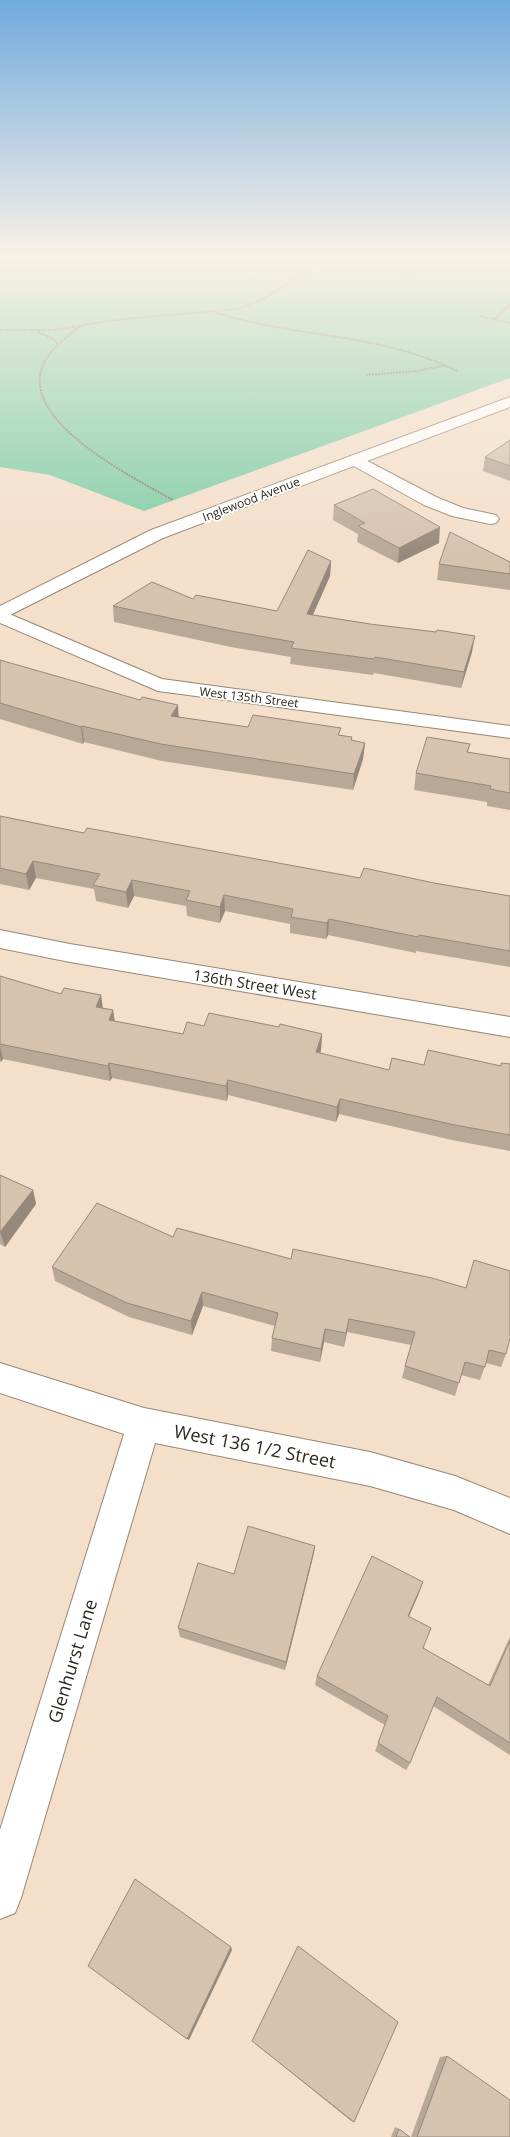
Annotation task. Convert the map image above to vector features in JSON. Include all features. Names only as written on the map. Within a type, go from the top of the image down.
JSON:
[{"type":"street","name":"Inglewood Avenue","points":[[0,615],[47,588],[157,534],[510,402]]},
{"type":"street","points":[[356,460],[430,502],[458,512],[490,519]]},
{"type":"street","name":"West 135th Street","points":[[0,615],[158,685],[510,732]]},
{"type":"street","name":"136th Street West","points":[[0,939],[70,953],[510,1027]]},
{"type":"street","name":"West 136 1/2 Street","points":[[0,1378],[144,1424],[370,1469],[455,1493],[510,1516]]},
{"type":"street","name":"Glenhurst Lane","points":[[0,1898],[144,1424]]},
{"type":"path","points":[[48,359],[41,368],[39,379],[43,400],[56,418],[100,455],[186,507],[200,518]]},
{"type":"path","points":[[430,359],[448,365],[457,371]]},
{"type":"path","points":[[366,375],[392,372],[428,372],[448,365]]},
{"type":"green space","points":[[0,359],[510,359],[510,378],[144,511],[50,475],[0,467]]},
{"type":"building","points":[[510,440],[510,466],[485,457]]},
{"type":"building","points":[[373,489],[440,527],[399,548],[358,526],[365,523],[334,505]]},
{"type":"building","points":[[450,532],[510,562],[510,574],[439,564]]},
{"type":"building","points":[[308,550],[331,561],[307,614],[370,624],[436,632],[437,630],[475,636],[464,672],[375,657],[374,659],[291,648],[294,642],[231,631],[113,606],[152,582],[193,599],[196,595],[277,611]]},
{"type":"building","points":[[0,660],[140,700],[142,697],[178,705],[171,716],[248,727],[253,715],[341,728],[338,735],[352,737],[351,740],[365,743],[354,774],[161,744],[81,727],[0,703]]},
{"type":"building","points":[[427,737],[470,744],[467,752],[510,759],[510,793],[490,789],[491,786],[416,773]]},
{"type":"building","points":[[0,816],[84,833],[87,828],[360,878],[364,868],[434,883],[510,896],[510,951],[419,935],[418,937],[329,919],[327,923],[291,917],[293,909],[224,895],[220,907],[186,900],[190,891],[132,880],[126,892],[93,885],[100,874],[33,861],[26,874],[0,868]]},
{"type":"building","points":[[0,976],[61,994],[64,988],[101,995],[96,1007],[113,1010],[109,1020],[183,1034],[187,1022],[204,1026],[209,1013],[279,1027],[280,1024],[322,1034],[316,1052],[389,1070],[392,1058],[424,1065],[428,1050],[501,1066],[501,1063],[510,1064],[510,1135],[455,1125],[340,1099],[337,1107],[228,1080],[226,1086],[109,1063],[108,1066],[0,1044]]},
{"type":"building","points":[[0,1175],[33,1190],[0,1232]]},
{"type":"building","points":[[97,1203],[173,1237],[177,1228],[291,1259],[293,1249],[432,1278],[466,1288],[474,1260],[510,1271],[510,1338],[506,1354],[489,1350],[485,1367],[465,1362],[459,1383],[405,1366],[415,1332],[349,1319],[346,1333],[325,1329],[321,1349],[272,1338],[278,1313],[202,1292],[191,1321],[127,1303],[52,1267]]},
{"type":"building","points":[[248,1526],[315,1546],[286,1662],[178,1628],[198,1563],[234,1574]]},
{"type":"building","points":[[372,1556],[423,1582],[408,1616],[431,1628],[423,1648],[490,1686],[510,1640],[510,1743],[437,1697],[410,1763],[378,1743],[388,1716],[317,1676]]},
{"type":"building","points":[[135,1879],[231,1947],[187,2039],[88,1966]]},
{"type":"building","points":[[298,1946],[398,2022],[354,2122],[252,2041]]},
{"type":"building","points":[[447,2056],[510,2100],[510,2137],[417,2137]]},
{"type":"building","points":[[399,2129],[410,2137],[396,2137]]}]
